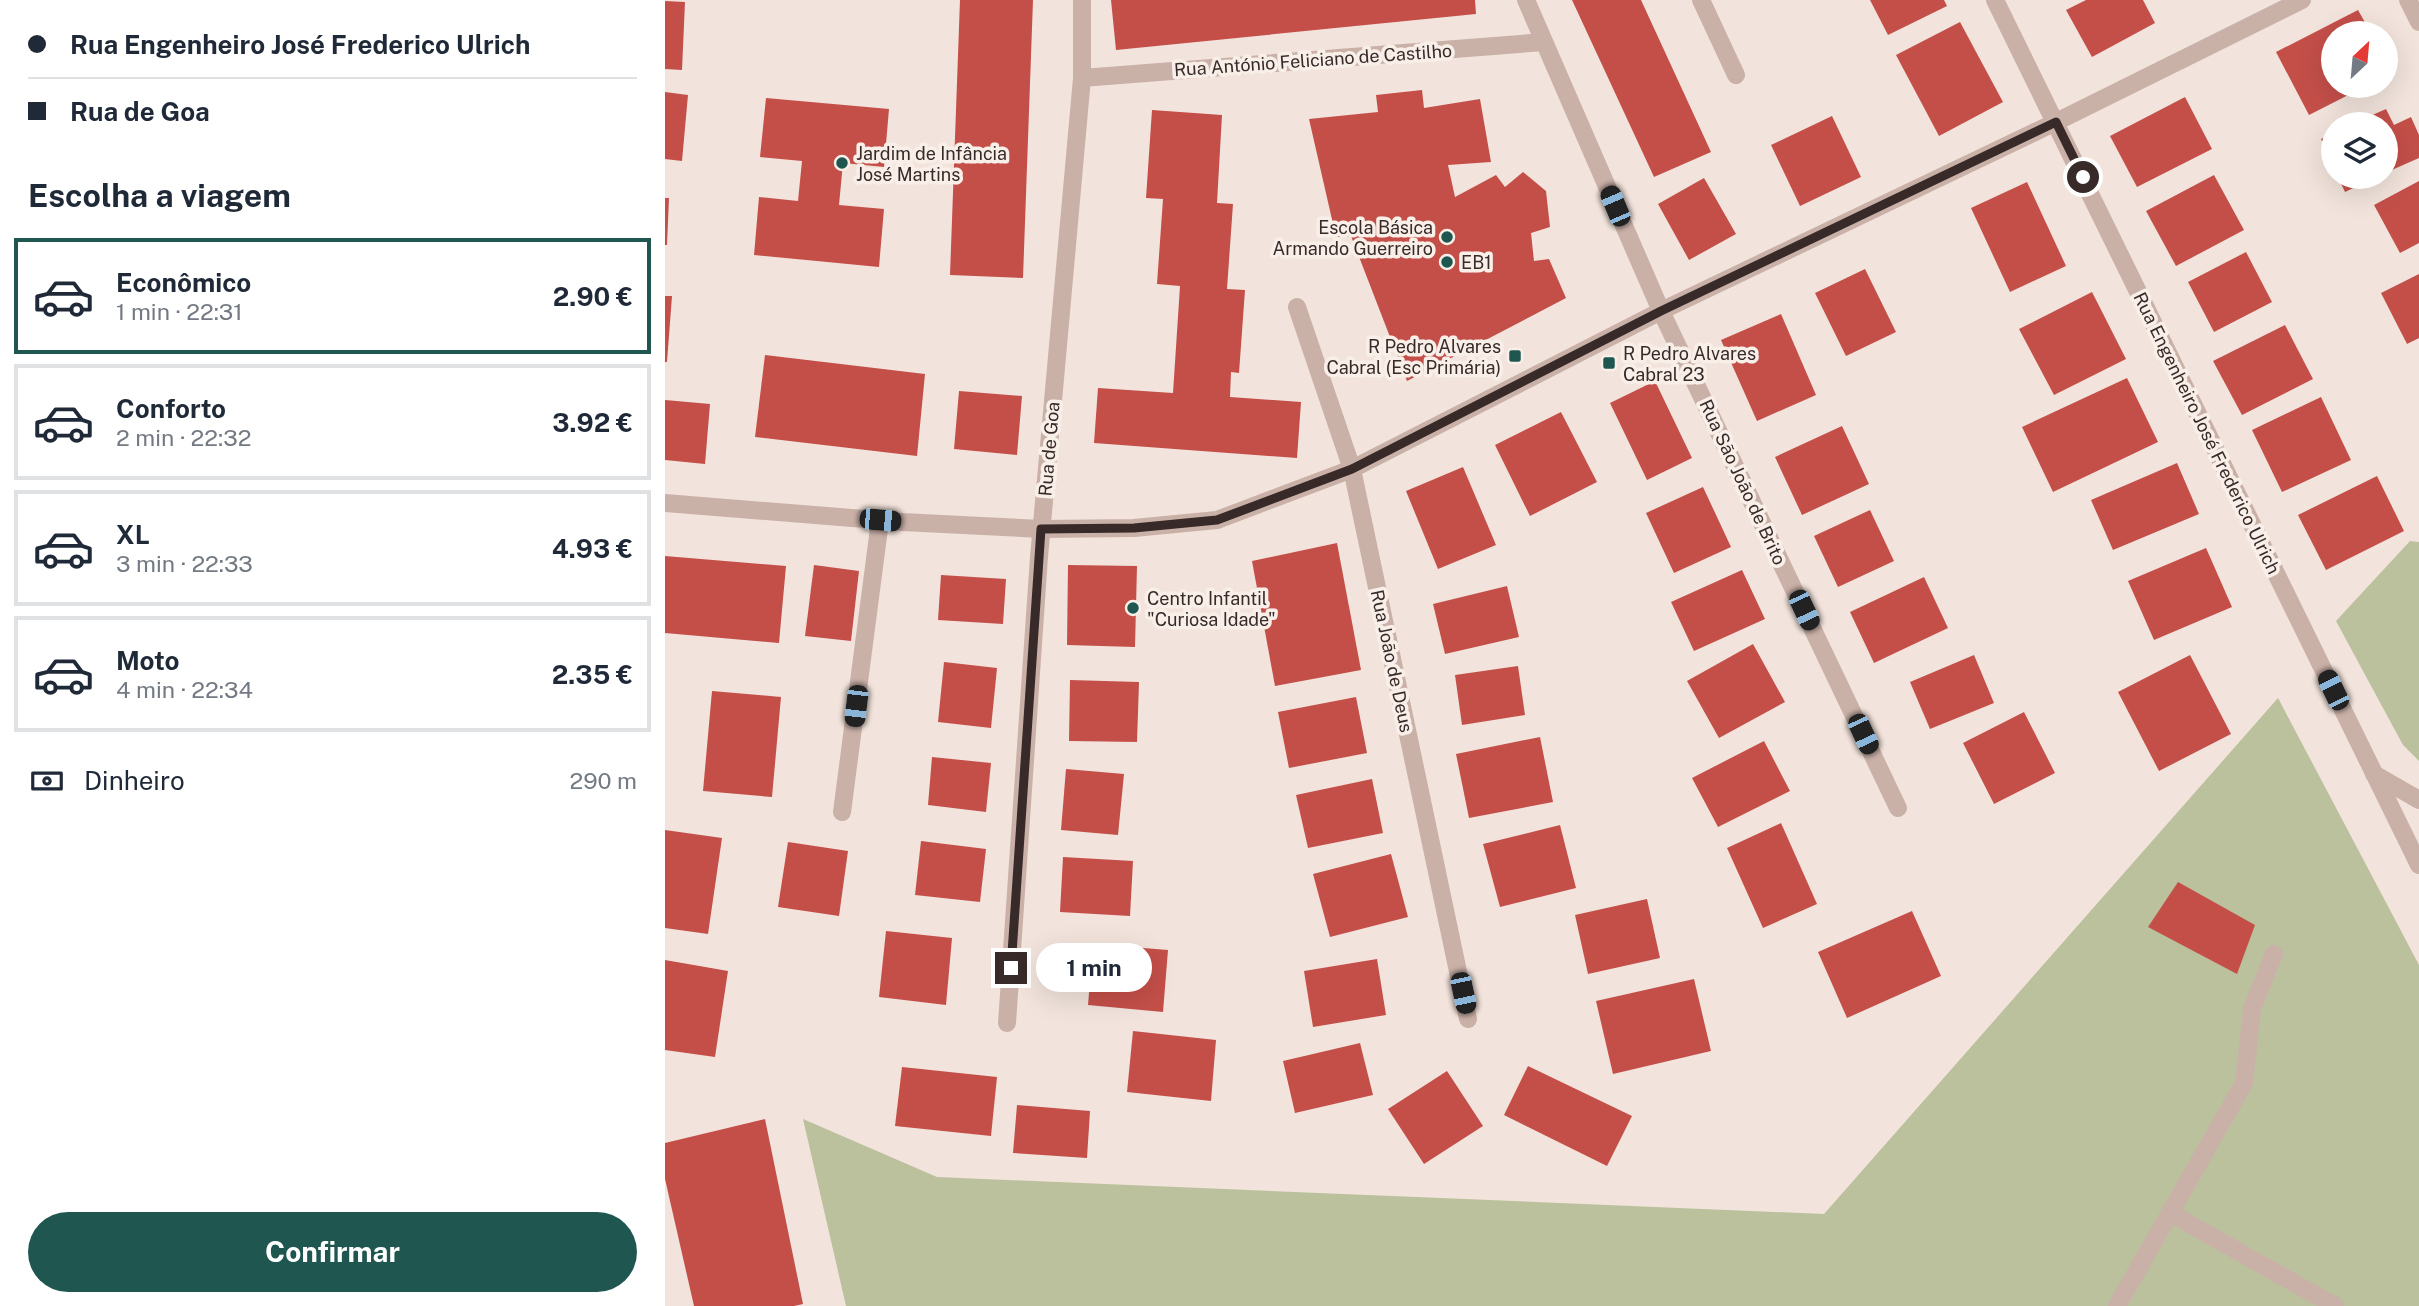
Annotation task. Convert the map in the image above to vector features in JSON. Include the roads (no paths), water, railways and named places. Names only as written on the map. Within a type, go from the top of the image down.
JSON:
[{"type":"street","name":"Rua de Goa","points":[[1007,1023],[1041,529],[1082,78],[1082,0]]},
{"type":"street","name":"Rua São João de Brito","points":[[1526,0],[1661,311],[1898,808]]},
{"type":"street","points":[[1701,0],[1737,75]]},
{"type":"street","name":"Rua Engenheiro José Frederico Ulrich","points":[[1995,0],[2419,865]]},
{"type":"street","points":[[665,503],[880,520],[1041,529],[1134,528],[1217,520],[1352,469],[1661,311],[2056,122],[2302,0]]},
{"type":"street","points":[[2409,0],[2419,22]]},
{"type":"street","name":"Rua António Feliciano de Castilho","points":[[1082,78],[1544,42]]},
{"type":"street","name":"Rua João de Deus","points":[[1297,307],[1352,469],[1468,1019]]},
{"type":"street","points":[[842,812],[880,520]]},
{"type":"street","points":[[2374,774],[2419,800]]},
{"type":"street","points":[[2117,1306],[2244,1083],[2252,1009],[2274,954]]},
{"type":"street","points":[[2170,1213],[2335,1306]]},
{"type":"place","name":"Jardim de Infância José Martins","points":[[842,163]]},
{"type":"place","name":"Escola Básica Armando Guerreiro","points":[[1447,237]]},
{"type":"place","name":"EB1","points":[[1447,262]]},
{"type":"place","name":"R Pedro Alvares Cabral (Esc Primária)","points":[[1515,356]]},
{"type":"place","name":"R Pedro Alvares Cabral 23","points":[[1609,363]]},
{"type":"place","name":"Centro Infantil \"Curiosa Idade\"","points":[[1133,608]]}]
